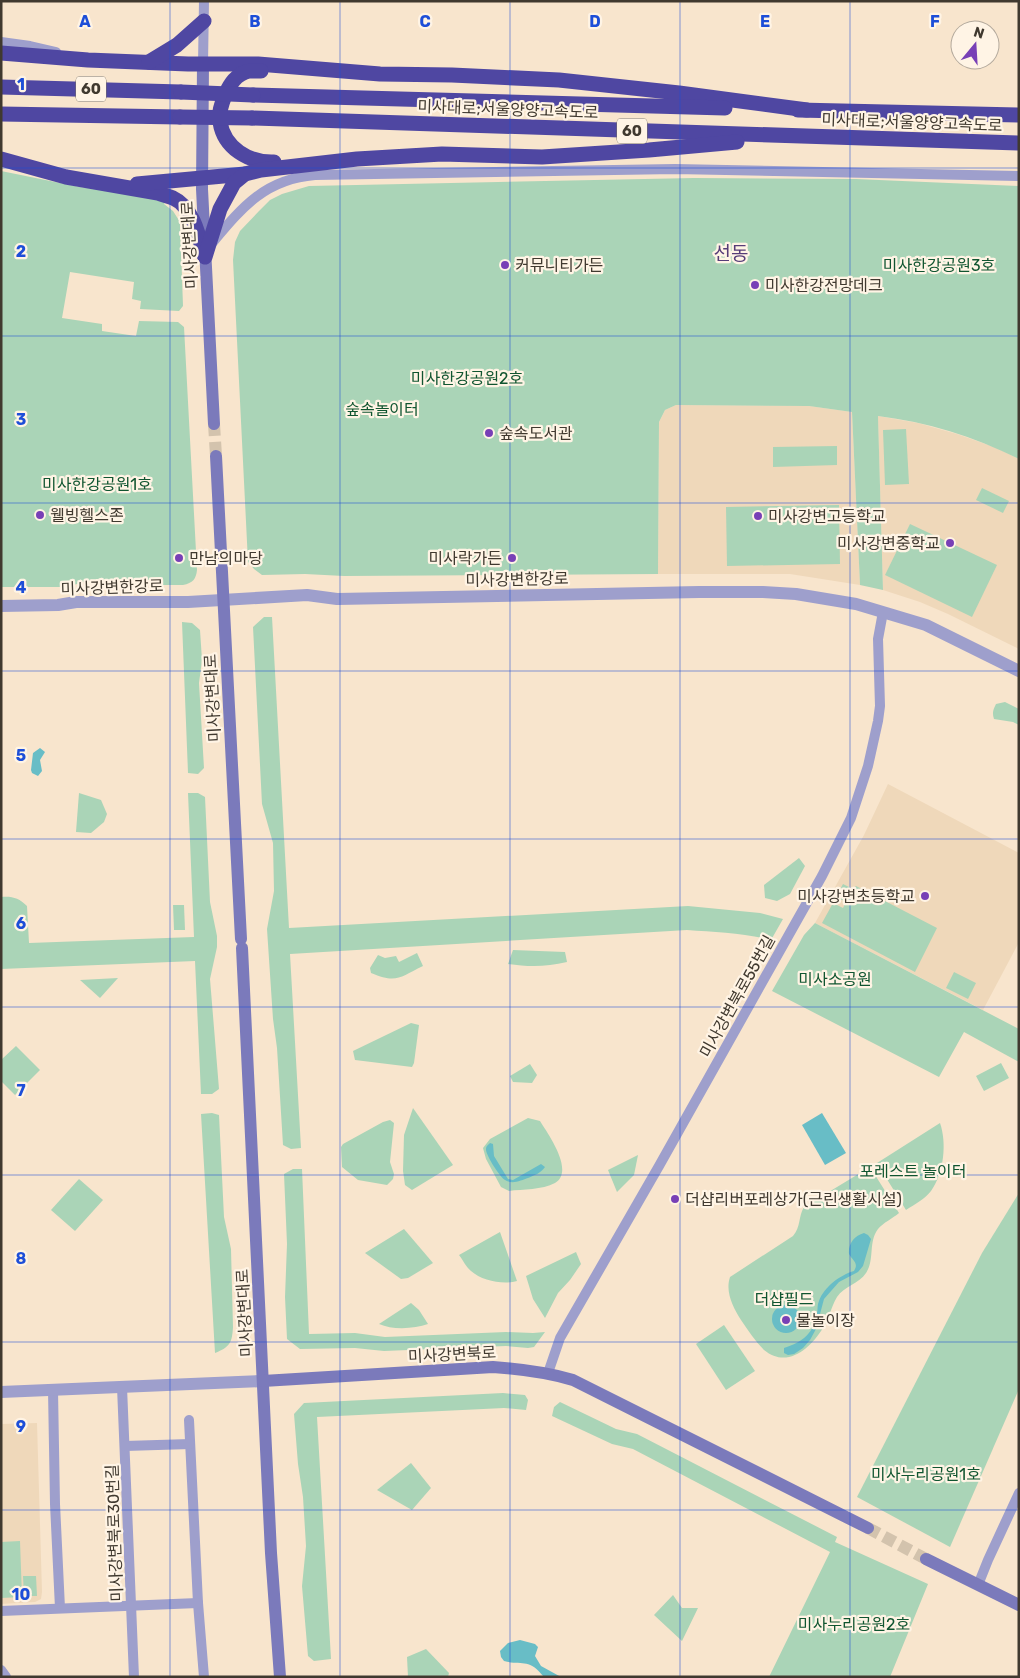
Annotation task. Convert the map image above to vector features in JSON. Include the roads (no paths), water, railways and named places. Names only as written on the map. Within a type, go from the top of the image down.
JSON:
[{"type":"highway","points":[[148,63],[177,45],[204,21]]},
{"type":"highway","points":[[1,52],[88,60],[148,63],[258,64],[380,74],[559,80],[679,93],[807,110]]},
{"type":"highway","points":[[322,68],[248,72],[236,77],[229,86],[221,105],[220,121],[225,137],[239,152],[253,160],[265,163],[442,154],[542,157],[649,150],[801,136]]},
{"type":"highway","name":"미사대로;서울양양고속도로","points":[[1,87],[1016,115]]},
{"type":"highway","name":"미사대로;서울양양고속도로","points":[[1,114],[252,118],[1017,143]]},
{"type":"highway","points":[[111,185],[146,184],[245,174],[261,170],[357,158]]},
{"type":"highway","points":[[1,159],[66,177],[158,194],[177,201],[197,227],[206,253]]},
{"type":"highway","points":[[206,253],[220,209],[234,183],[245,174]]},
{"type":"main road","name":"미사강변대로","points":[[203,64],[202,178],[214,424]]},
{"type":"main road","name":"미사강변대로","points":[[216,456],[271,1553],[280,1677]]},
{"type":"main road","name":"미사강변북로","points":[[263,1381],[493,1367],[548,1373],[573,1380],[868,1528]]},
{"type":"main road","points":[[926,1559],[1019,1606]]},
{"type":"street","points":[[203,64],[204,1]]},
{"type":"street","points":[[1,42],[30,46],[88,60]]},
{"type":"street","points":[[1,166],[35,174],[66,177]]},
{"type":"street","points":[[206,253],[224,228],[264,190],[287,179],[300,176],[675,169],[1019,176]]},
{"type":"street","name":"미사강변한강로","points":[[1,606],[58,605],[76,602],[188,602],[307,595],[337,598],[763,592],[819,597],[856,604],[926,625],[1019,671]]},
{"type":"street","name":"미사강변북로55번길","points":[[548,1373],[560,1338],[822,876],[851,818],[868,766],[878,721],[880,706],[878,638],[883,612]]},
{"type":"street","name":"미사강변북로","points":[[1,1392],[263,1381]]},
{"type":"street","name":"미사강변북로30번길","points":[[122,1387],[134,1677]]},
{"type":"street","points":[[53,1390],[60,1608]]},
{"type":"street","points":[[189,1420],[198,1603],[204,1677]]},
{"type":"street","points":[[125,1446],[190,1444]]},
{"type":"street","points":[[978,1585],[1019,1493]]},
{"type":"street","points":[[1,1611],[198,1603]]},
{"type":"street","points":[[1,1670],[6,1677]]},
{"type":"water","points":[[40,748],[45,752],[40,760],[42,771],[38,776],[32,773],[31,770],[33,753]]},
{"type":"water","points":[[822,1113],[846,1153],[825,1165],[802,1125]]},
{"type":"water","points":[[490,1143],[493,1144],[494,1156],[508,1179],[513,1180],[541,1164],[545,1167],[540,1172],[517,1182],[505,1180],[487,1153],[486,1149]]},
{"type":"water","points":[[864,1233],[871,1239],[863,1266],[858,1272],[839,1282],[824,1299],[816,1329],[803,1348],[794,1354],[788,1355],[784,1353],[784,1348],[802,1340],[810,1331],[816,1320],[818,1302],[829,1286],[843,1275],[854,1271],[856,1264],[849,1254],[850,1247],[855,1238]]},
{"type":"water","name":"물놀이장","points":[[786,1305],[796,1309],[800,1319],[796,1329],[786,1333],[776,1329],[772,1319],[776,1309]]},
{"type":"water","points":[[520,1640],[535,1644],[538,1647],[535,1656],[541,1666],[561,1677],[544,1677],[529,1664],[504,1661],[500,1651],[508,1643]]},
{"type":"tunnel","points":[[214,424],[216,456]]},
{"type":"tunnel","points":[[868,1528],[926,1559]]},
{"type":"place","name":"커뮤니티가든","points":[[505,265]]},
{"type":"place","name":"미사한강전망데크","points":[[755,285]]},
{"type":"place","name":"숲속도서관","points":[[489,433]]},
{"type":"place","name":"웰빙헬스존","points":[[40,515]]},
{"type":"place","name":"미사강변고등학교","points":[[758,516]]},
{"type":"place","name":"미사강변중학교","points":[[950,543]]},
{"type":"place","name":"만남의마당","points":[[179,558]]},
{"type":"place","name":"미사락가든","points":[[512,558]]},
{"type":"place","name":"미사강변초등학교","points":[[925,896]]},
{"type":"place","name":"더샵리버포레상가(근린생활시설)","points":[[675,1199]]},
{"type":"place","name":"물놀이장","points":[[786,1320]]},
{"type":"district","name":"선동","points":[[731,253]]},
{"type":"park label","name":"미사한강공원3호","points":[[939,265]]},
{"type":"park label","name":"미사한강공원2호","points":[[467,378]]},
{"type":"park label","name":"숲속놀이터","points":[[382,409]]},
{"type":"park label","name":"미사한강공원1호","points":[[97,484]]},
{"type":"park label","name":"미사소공원","points":[[835,979]]},
{"type":"park label","name":"포레스트 놀이터","points":[[913,1171]]},
{"type":"park label","name":"더샵필드","points":[[784,1299]]},
{"type":"park label","name":"미사누리공원1호","points":[[926,1474]]},
{"type":"park label","name":"미사누리공원2호","points":[[854,1624]]}]
